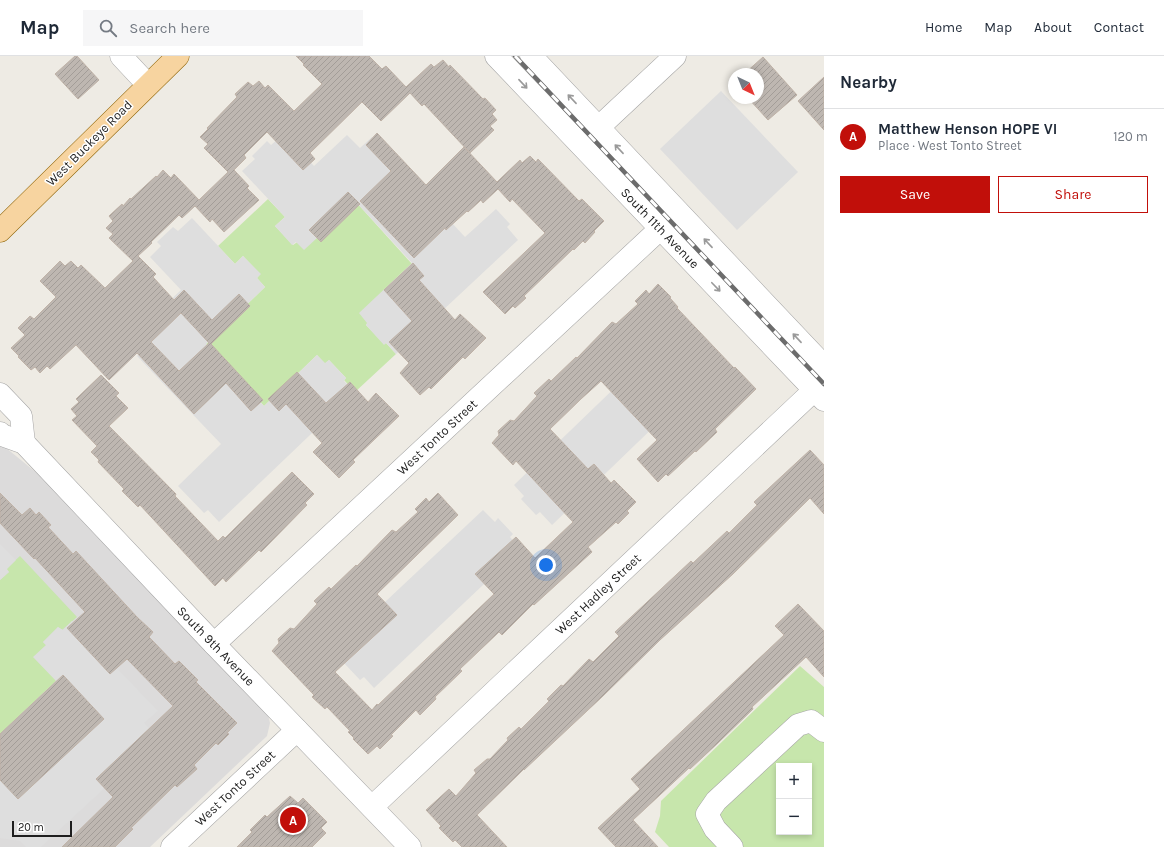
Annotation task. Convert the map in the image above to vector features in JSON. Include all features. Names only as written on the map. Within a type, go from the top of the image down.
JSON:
[{"type":"main road","name":"West Buckeye Road","points":[[0,231],[178,56]]},
{"type":"street","points":[[121,56],[148,85]]},
{"type":"street","name":"South 11th Avenue","points":[[496,56],[660,229],[821,390]]},
{"type":"street","name":"South 11th Avenue","points":[[531,56],[824,366]]},
{"type":"street","points":[[599,127],[675,56]]},
{"type":"street","name":"West Tonto Street","points":[[214,644],[660,229]]},
{"type":"street","name":"West Hadley Street","points":[[372,807],[821,390]]},
{"type":"street","points":[[0,394],[20,416],[24,443]]},
{"type":"street","name":"South 9th Avenue","points":[[0,433],[24,443],[214,644],[410,847]]},
{"type":"street","points":[[732,847],[716,829],[707,814],[716,801],[798,725],[817,726]]},
{"type":"street","name":"West Tonto Street","points":[[172,847],[297,730]]},
{"type":"shaded area","points":[[721,91],[728,98],[728,104],[733,104],[798,172],[737,230],[660,149]]},
{"type":"shaded area","points":[[284,134],[314,166],[347,135],[360,148],[372,137],[465,237],[496,209],[510,224],[507,227],[518,240],[396,354],[386,343],[384,345],[366,325],[367,323],[359,313],[412,263],[356,202],[304,250],[296,242],[292,245],[275,226],[285,217],[242,171],[255,159],[252,156],[267,141],[271,145]]},
{"type":"shaded area","points":[[192,218],[235,264],[243,256],[261,274],[257,278],[265,287],[206,344],[264,406],[317,355],[325,363],[329,360],[346,378],[344,381],[355,392],[219,522],[208,510],[204,513],[178,486],[221,444],[137,356],[150,343],[139,330],[181,290],[150,257],[161,246],[157,242],[173,227],[178,231]]},
{"type":"shaded area","points":[[655,349],[693,389],[552,525],[540,512],[536,515],[521,499],[524,496],[514,485]]},
{"type":"shaded area","points":[[0,443],[54,487],[268,715],[270,723],[267,736],[150,847],[0,847]]},
{"type":"shaded area","points":[[483,510],[495,522],[498,518],[513,534],[510,537],[521,549],[374,688],[364,677],[360,680],[344,663],[336,648]]},
{"type":"shaded area","points":[[0,544],[16,560],[7,569],[9,572],[0,580]]},
{"type":"shaded area","points":[[72,621],[158,711],[144,723],[159,738],[41,847],[26,847],[20,841],[0,838],[0,734],[56,681],[33,657],[46,645],[43,642],[58,627],[63,630]]},
{"type":"green space","points":[[268,199],[285,217],[275,226],[293,245],[356,202],[412,264],[366,325],[396,354],[355,392],[344,380],[346,378],[329,360],[325,364],[317,355],[264,406],[206,344],[265,287],[257,278],[260,274],[243,256],[235,264],[218,246]]},
{"type":"green space","points":[[20,556],[77,617],[62,630],[58,627],[43,642],[46,645],[56,681],[0,734],[0,580],[9,572],[6,569]]},
{"type":"green space","points":[[800,666],[824,687],[824,847],[669,847],[655,832],[660,816],[661,801]]},
{"type":"building","points":[[75,56],[77,56],[99,80],[78,99],[55,74]]},
{"type":"building","points":[[296,56],[369,56],[382,69],[386,66],[406,87],[431,64],[434,67],[443,60],[496,110],[492,114],[497,120],[490,126],[494,130],[470,153],[424,104],[422,106],[410,93],[381,121],[362,102],[310,153],[315,159],[303,170],[267,132],[244,155],[246,158],[234,170],[249,186],[247,188],[259,200],[224,232],[212,219],[210,222],[195,206],[182,218],[179,215],[138,256],[156,274],[153,277],[174,300],[184,290],[212,320],[239,294],[250,306],[211,344],[263,400],[251,411],[226,383],[194,414],[137,353],[109,380],[76,345],[50,369],[47,366],[40,373],[35,367],[31,370],[11,348],[25,335],[18,328],[30,316],[34,319],[56,297],[40,281],[60,261],[65,266],[71,261],[78,268],[81,265],[105,288],[133,261],[109,238],[113,234],[106,228],[113,221],[109,216],[122,204],[123,206],[130,198],[131,199],[156,176],[157,177],[163,170],[171,178],[174,174],[199,200],[228,172],[204,148],[208,144],[200,137],[237,97],[235,94],[248,82],[253,86],[259,81],[265,88],[268,85],[294,111],[322,84],[303,65],[304,64]],"holes":[[[181,313],[209,343],[179,371],[151,342]]]},
{"type":"building","points":[[763,57],[797,95],[768,120],[753,104],[764,104],[764,68],[751,68]]},
{"type":"building","points":[[824,77],[824,130],[798,101]]},
{"type":"building","points":[[377,133],[426,185],[464,147],[497,182],[520,160],[522,163],[530,156],[536,162],[538,159],[579,201],[582,199],[604,221],[585,243],[583,241],[574,250],[573,249],[524,296],[526,298],[515,308],[513,306],[505,314],[483,292],[545,233],[512,199],[510,202],[498,189],[483,203],[481,200],[446,230],[445,228],[414,258],[360,201],[391,171],[366,145]]},
{"type":"building","points":[[348,192],[360,204],[321,242],[309,230]]},
{"type":"building","points":[[413,263],[424,276],[419,280],[455,320],[460,314],[486,338],[465,359],[463,357],[431,389],[429,387],[420,395],[400,373],[409,363],[389,342],[412,321],[384,290]]},
{"type":"building","points":[[658,284],[671,297],[670,298],[678,307],[677,308],[756,389],[715,429],[717,432],[696,452],[695,451],[668,476],[666,474],[658,482],[637,459],[657,440],[601,381],[581,399],[550,429],[588,469],[594,464],[611,483],[614,480],[636,502],[627,511],[629,513],[618,524],[616,522],[588,547],[592,552],[534,605],[533,604],[502,635],[499,632],[460,669],[462,671],[435,697],[436,699],[420,715],[416,710],[391,735],[393,736],[380,749],[377,746],[368,754],[353,739],[354,738],[348,732],[350,731],[327,707],[325,709],[312,697],[314,695],[272,651],[279,643],[278,639],[290,628],[294,629],[317,604],[314,601],[329,587],[331,589],[356,565],[357,566],[392,530],[396,532],[418,512],[415,509],[426,498],[429,502],[438,493],[458,515],[377,594],[397,615],[335,672],[372,710],[377,704],[378,705],[494,594],[475,574],[516,537],[535,558],[573,522],[516,461],[513,465],[492,443],[499,435],[498,431],[510,420],[514,421],[537,396],[534,393],[549,379],[551,381],[576,357],[577,358],[612,322],[616,324],[638,304],[635,301],[646,290],[649,294]]},
{"type":"building","points":[[297,372],[326,403],[350,382],[368,402],[376,393],[399,416],[353,460],[355,462],[339,478],[313,452],[322,443],[286,404],[279,411],[268,399]]},
{"type":"building","points":[[101,375],[119,393],[116,396],[128,408],[109,426],[176,494],[175,496],[218,541],[223,536],[225,538],[292,472],[314,494],[305,503],[307,505],[261,552],[259,550],[226,582],[223,578],[215,586],[140,505],[138,507],[122,491],[124,489],[98,462],[99,460],[91,452],[97,446],[72,420],[77,416],[71,409],[79,402],[76,399]]},
{"type":"building","points":[[810,450],[824,465],[824,514],[810,498],[733,574],[660,640],[477,815],[507,847],[462,847],[455,840],[453,842],[439,828],[441,826],[426,810],[449,789],[456,796],[476,773],[474,770],[487,759],[490,759],[508,740],[507,738],[519,727],[521,729],[549,701],[547,699],[561,685],[563,686],[589,659],[593,662],[619,636],[615,632],[691,561],[693,563],[727,531],[729,533],[757,505],[754,502]]},
{"type":"building","points":[[0,493],[22,515],[30,508],[36,515],[39,512],[51,525],[48,527],[73,554],[76,551],[137,617],[153,632],[149,637],[175,664],[179,661],[198,680],[196,682],[237,723],[218,745],[216,743],[194,765],[197,769],[177,787],[175,785],[131,828],[133,829],[115,847],[62,847],[113,797],[96,779],[173,706],[127,659],[110,674],[67,628],[85,612],[0,523]]},
{"type":"building","points":[[798,604],[824,631],[824,677],[806,657],[752,707],[753,709],[718,743],[633,820],[658,847],[616,847],[598,828],[640,789],[631,779],[784,635],[775,626]]},
{"type":"building","points":[[63,675],[104,719],[18,799],[0,780],[0,734]]},
{"type":"building","points":[[290,796],[298,803],[303,798],[327,822],[321,828],[326,833],[312,847],[237,847],[252,832],[250,830],[265,815],[267,817]]},
{"type":"railway","points":[[515,56],[824,384]]},
{"type":"place","name":"Matthew Henson HOPE VI","points":[[293,820]]}]
